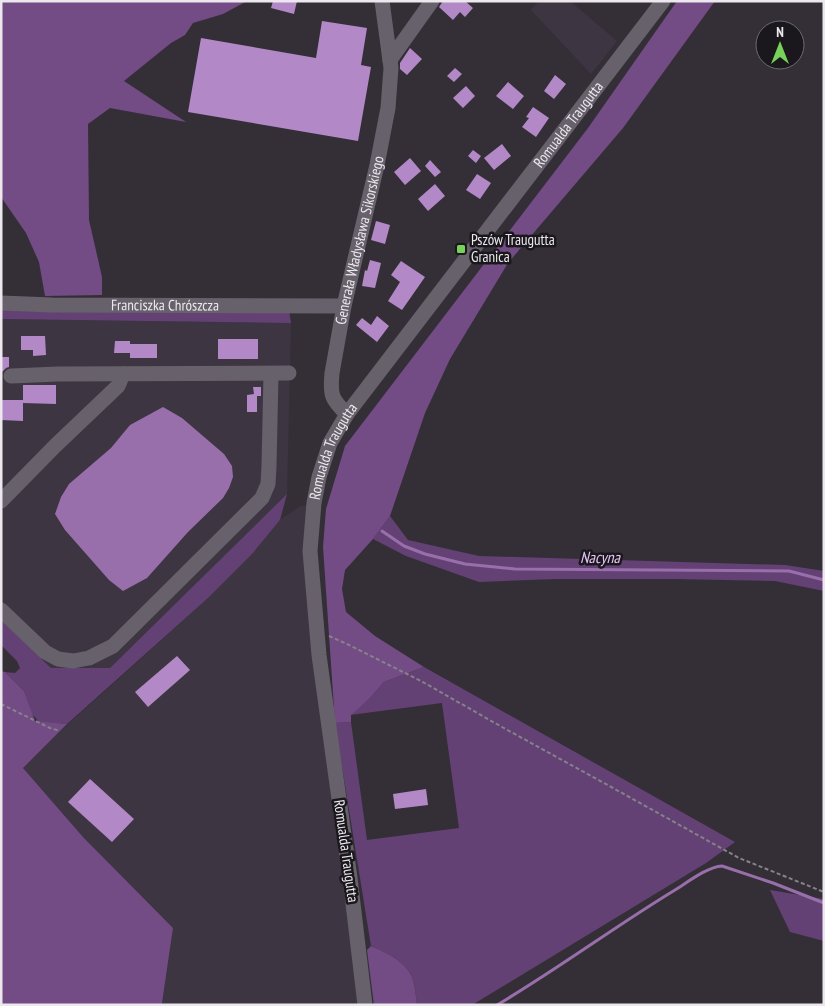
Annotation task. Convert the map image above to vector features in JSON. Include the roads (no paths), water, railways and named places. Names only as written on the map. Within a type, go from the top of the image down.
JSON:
[{"type":"street","name":"Generała Władysława Sikorskiego","points":[[347,414],[338,406],[333,398],[331,383],[344,306],[377,166],[386,118],[391,68],[382,1]]},
{"type":"street","points":[[390,60],[432,1]]},
{"type":"street","name":"Romualda Traugutta","points":[[365,1005],[319,655],[310,551],[314,503],[326,452],[347,414],[663,1]]},
{"type":"street","name":"Franciszka Chrószcza","points":[[1,303],[344,306]]},
{"type":"street","points":[[12,376],[58,374],[289,373]]},
{"type":"street","points":[[1,501],[118,386],[123,374]]},
{"type":"street","points":[[1,610],[45,652],[58,659],[74,661],[89,658],[114,646],[262,498],[268,484],[271,374]]},
{"type":"waterway","name":"Nacyna","points":[[382,531],[404,546],[425,554],[465,564],[515,569],[789,571],[824,580]]},
{"type":"waterway","points":[[497,1005],[692,879],[716,867],[722,866],[824,903]]},
{"type":"place","name":"Pszów Traugutta Granica","points":[[461,249]]}]
